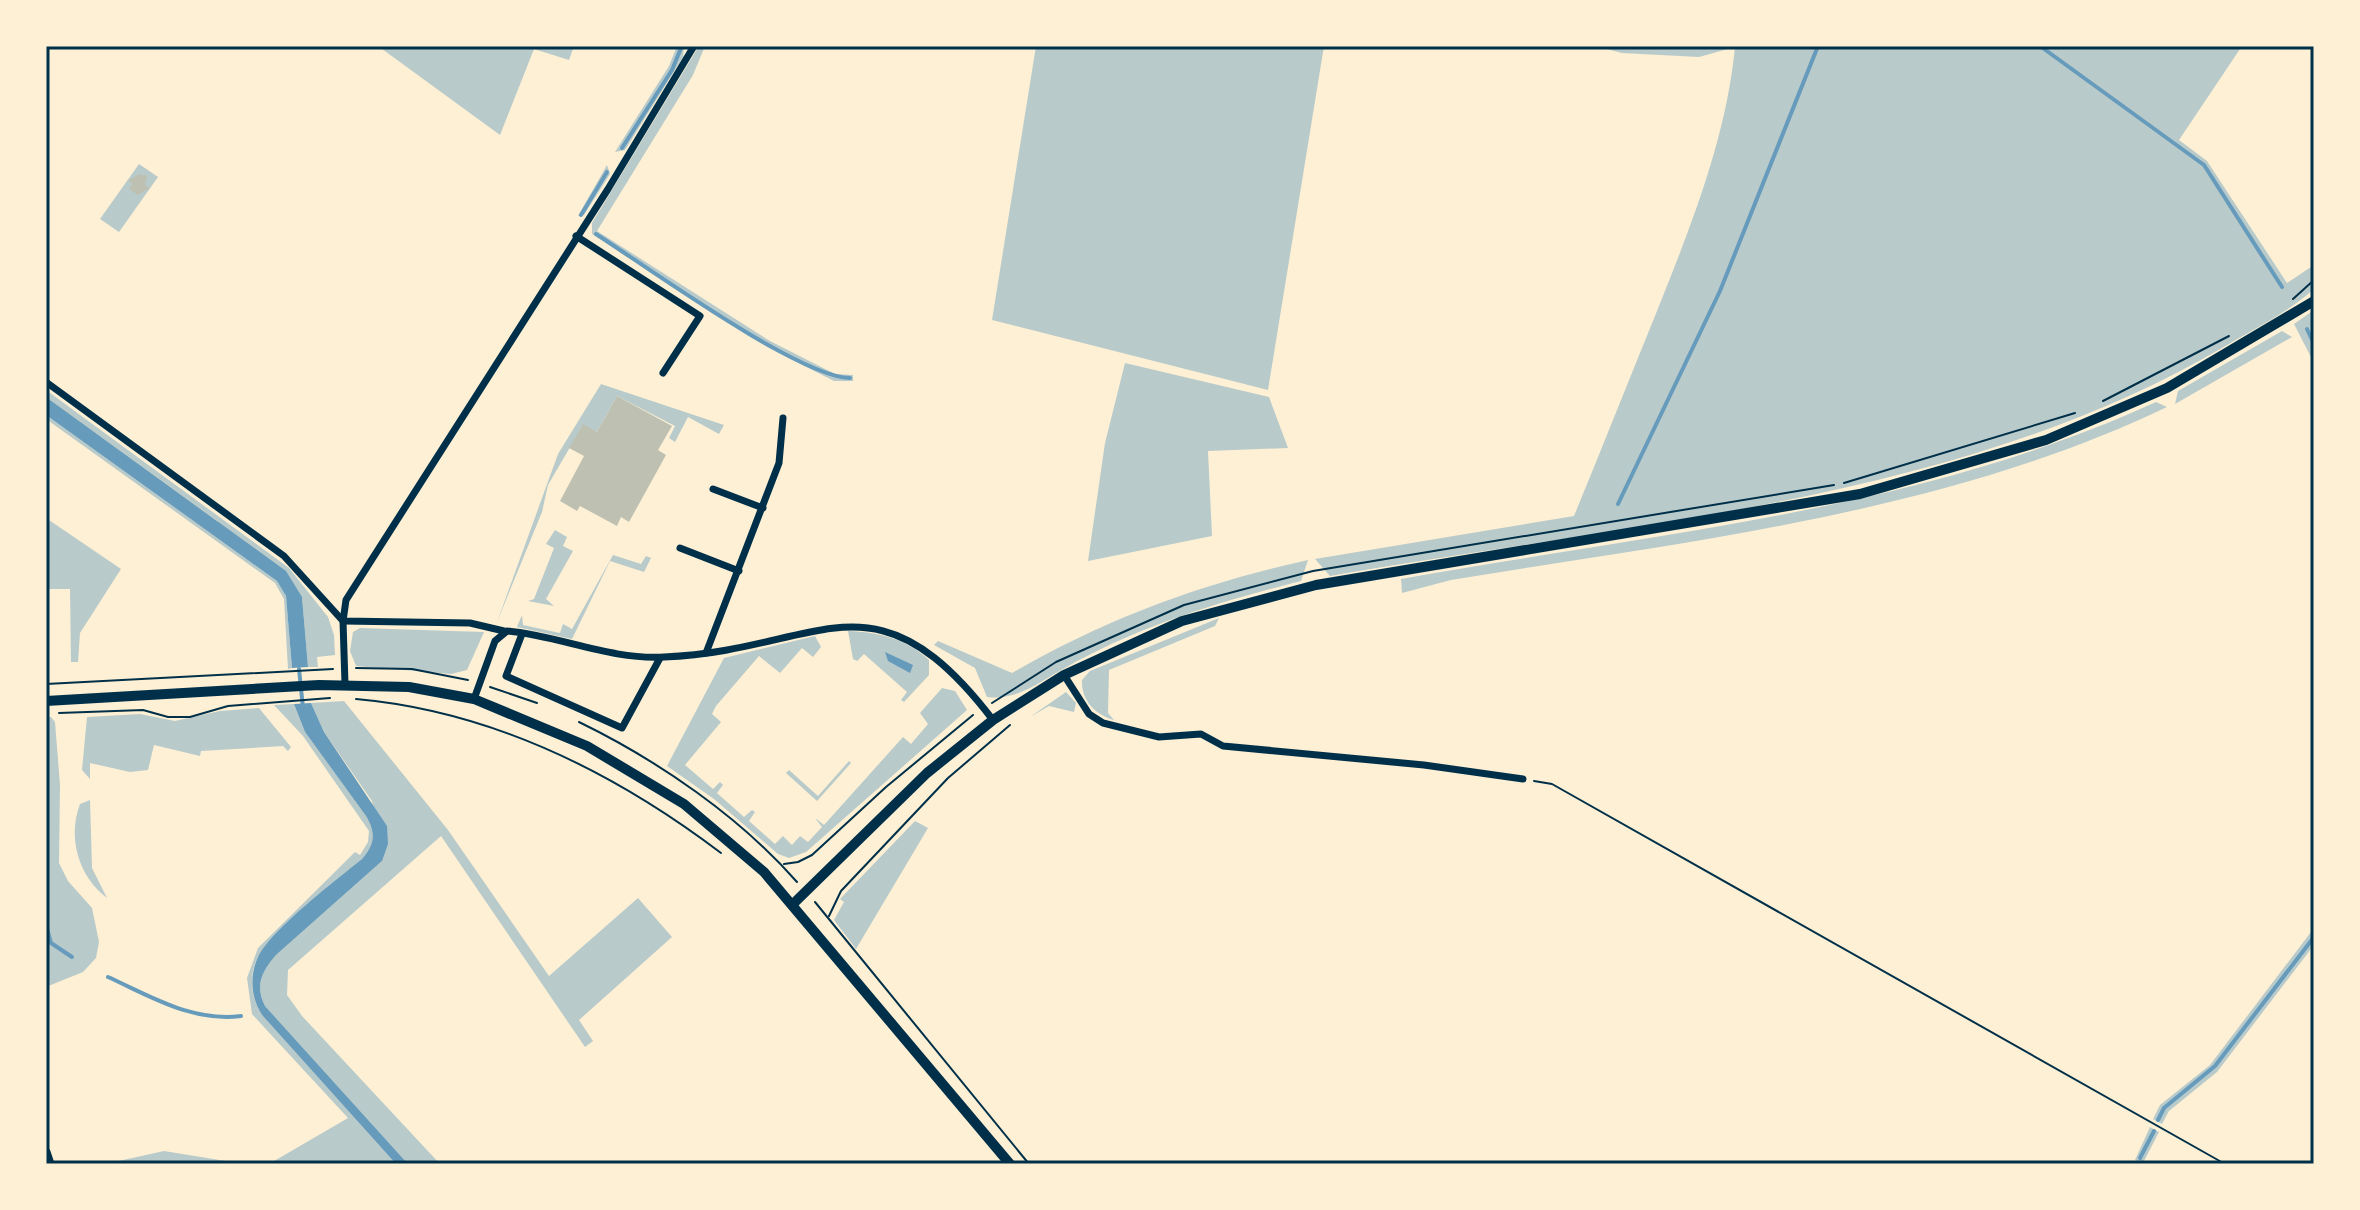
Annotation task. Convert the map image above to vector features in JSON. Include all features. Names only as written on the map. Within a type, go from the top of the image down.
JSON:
[{"type":"main road","points":[[793,904],[927,773],[993,720],[1064,675],[1182,621],[1316,585],[1860,494],[2046,440],[2167,388],[2314,301]]},
{"type":"main road","points":[[46,701],[319,685],[409,687],[474,699],[545,726],[627,768],[684,804],[735,845],[793,904],[1010,1164]]},
{"type":"street","points":[[345,684],[343,608],[351,591],[694,46]]},
{"type":"street","points":[[576,236],[700,316],[663,373]]},
{"type":"street","points":[[46,382],[273,547],[343,621],[470,623],[612,654],[660,658],[706,653],[833,628],[872,626],[896,633],[927,650],[964,684],[993,720]]},
{"type":"street","points":[[706,653],[779,463],[783,418]]},
{"type":"street","points":[[713,489],[763,508]]},
{"type":"street","points":[[680,548],[739,571]]},
{"type":"street","points":[[474,699],[495,641],[504,631]]},
{"type":"street","points":[[522,634],[506,676],[622,728],[660,658]]},
{"type":"street","points":[[1064,675],[1096,719],[1146,734],[1176,737],[1201,734],[1223,746],[1424,765],[1523,779]]},
{"type":"street","points":[[46,1152],[50,1164]]},
{"type":"path","points":[[2291,300],[2314,280]]},
{"type":"path","points":[[2100,403],[2238,331]]},
{"type":"path","points":[[1056,662],[1184,605],[1313,571],[1843,483],[2086,410]]},
{"type":"path","points":[[46,684],[318,670]]},
{"type":"path","points":[[56,714],[143,710],[168,717],[190,717],[228,706],[332,698]]},
{"type":"path","points":[[354,699],[451,716],[526,741],[636,792],[725,856],[746,832],[784,864],[1029,1164]]},
{"type":"path","points":[[828,917],[841,891],[948,778],[1016,721]]},
{"type":"path","points":[[1523,779],[1552,784],[2225,1164]]},
{"type":"shaded area","points":[[378,46],[574,46],[569,60],[534,49],[500,135]]},
{"type":"shaded area","points":[[677,46],[684,46],[683,57],[625,150],[615,152],[669,66]]},
{"type":"shaded area","points":[[699,46],[705,46],[693,75],[597,231],[770,341],[835,374],[853,375],[853,381],[834,381],[767,347],[592,234],[592,223]]},
{"type":"shaded area","points":[[1036,46],[1324,46],[1268,390],[992,320]]},
{"type":"shaded area","points":[[1595,46],[2242,46],[2179,140],[2207,161],[2287,283],[2314,265],[2314,289],[2222,348],[2121,400],[2014,441],[1903,474],[1788,500],[1673,521],[1330,576],[1315,559],[1574,516],[1657,311],[1705,182],[1724,115],[1735,47],[1699,57],[1622,53]]},
{"type":"shaded area","points":[[139,164],[158,177],[119,232],[100,219]]},
{"type":"shaded area","points":[[607,165],[610,174],[584,215],[578,216]]},
{"type":"shaded area","points":[[2314,310],[2314,363],[2294,324]]},
{"type":"shaded area","points":[[2282,331],[2292,337],[2175,404],[2178,391]]},
{"type":"shaded area","points":[[1125,363],[1269,397],[1288,448],[1208,451],[1212,536],[1088,561],[1105,443]]},
{"type":"shaded area","points":[[601,384],[724,425],[719,434],[688,417],[675,442],[669,438],[675,426],[617,396],[597,432],[583,425],[548,485],[542,512],[497,622],[558,454]]},
{"type":"shaded area","points":[[46,390],[289,568],[328,617],[334,635],[335,655],[317,657],[318,667],[308,667],[302,597],[216,520],[46,397]]},
{"type":"shaded area","points":[[2156,402],[2167,407],[2082,444],[1995,474],[1906,498],[1816,519],[1451,580],[1402,593],[1401,579],[1689,532],[1880,494],[2066,439]]},
{"type":"shaded area","points":[[46,415],[277,581],[286,596],[292,668],[288,669],[284,599],[275,583],[46,419]]},
{"type":"shaded area","points":[[46,518],[121,569],[80,633],[78,662],[71,662],[70,589],[46,589]]},
{"type":"shaded area","points":[[555,530],[567,537],[563,546],[573,551],[546,599],[554,606],[528,601],[534,599],[554,548],[546,544]]},
{"type":"shaded area","points":[[613,555],[641,564],[646,556],[651,558],[644,572],[610,561],[572,639],[517,627],[522,615],[523,625],[560,633],[563,624],[572,629]]},
{"type":"shaded area","points":[[1308,560],[1301,581],[1151,628],[1008,696],[987,697],[975,668],[934,645],[938,641],[1012,673],[1119,619],[1230,580]]},
{"type":"shaded area","points":[[1219,618],[1215,626],[1109,670],[1108,713],[1114,720],[1101,715],[1087,701],[1082,680],[1090,671]]},
{"type":"shaded area","points":[[360,628],[484,632],[467,670],[451,674],[356,666],[350,651],[353,632]]},
{"type":"shaded area","points":[[848,631],[881,635],[911,647],[929,660],[929,675],[904,702],[901,700],[907,692],[864,654],[857,661],[853,659]]},
{"type":"shaded area","points":[[815,636],[821,647],[813,657],[802,648],[780,673],[759,656],[716,706],[712,714],[721,722],[685,765],[713,789],[720,782],[723,785],[717,793],[744,817],[752,810],[755,812],[749,821],[775,844],[783,836],[792,845],[800,836],[808,842],[822,827],[815,818],[824,825],[903,737],[911,744],[928,724],[920,713],[942,688],[955,691],[967,710],[806,852],[789,858],[778,854],[714,799],[667,766],[724,658]]},
{"type":"shaded area","points":[[1066,692],[1076,703],[1074,712],[1049,706],[1030,717]]},
{"type":"shaded area","points":[[344,701],[448,830],[549,976],[638,898],[672,937],[579,1020],[593,1041],[585,1047],[441,836],[288,970],[287,995],[302,1016],[440,1164],[408,1164],[265,1006],[260,992],[263,973],[276,955],[382,861],[372,801],[324,732],[311,703]]},
{"type":"shaded area","points":[[294,704],[305,732],[366,816],[373,838],[362,859],[306,905],[266,946],[253,971],[253,994],[262,1015],[396,1164],[269,1164],[348,1118],[252,1014],[247,978],[258,948],[355,852],[360,855],[368,842],[369,831],[303,736],[274,705]]},
{"type":"shaded area","points":[[259,708],[291,747],[288,751],[283,746],[201,751],[200,756],[154,745],[148,770],[130,772],[90,763],[90,779],[82,770],[87,717],[140,714],[175,721],[220,711]]},
{"type":"shaded area","points":[[46,717],[51,717],[55,722],[60,785],[59,863],[68,881],[92,908],[99,942],[96,958],[83,972],[46,987]]},
{"type":"shaded area","points":[[849,761],[851,763],[817,801],[786,773],[789,770],[818,796]]},
{"type":"shaded area","points":[[90,800],[92,868],[107,898],[89,879],[75,843],[80,804]]},
{"type":"shaded area","points":[[915,821],[928,828],[856,949],[834,920],[844,902],[840,899]]},
{"type":"shaded area","points":[[2314,928],[2314,945],[2217,1072],[2169,1111],[2162,1124],[2153,1119],[2160,1105],[2210,1065]]},
{"type":"shaded area","points":[[2150,1127],[2159,1132],[2143,1163],[2135,1160]]},
{"type":"shaded area","points":[[164,1151],[244,1164],[105,1164]]},
{"type":"water","points":[[46,397],[286,571],[302,597],[308,667],[292,668],[286,596],[277,581],[46,415]]},
{"type":"water","points":[[885,652],[913,665],[910,673],[888,661]]},
{"type":"water","points":[[311,703],[324,732],[387,826],[388,844],[382,861],[276,955],[263,973],[260,992],[265,1006],[408,1164],[396,1164],[262,1015],[254,994],[253,972],[265,946],[306,905],[362,859],[373,838],[366,816],[305,732],[294,704]]},
{"type":"building","points":[[139,174],[147,176],[145,185],[149,188],[138,195],[129,189],[133,184],[128,181]]},
{"type":"building","points":[[617,396],[672,426],[658,450],[666,455],[629,522],[621,517],[617,526],[580,506],[577,511],[560,501],[584,456],[569,448],[583,424],[597,432]]},
{"type":"waterway","points":[[1618,504],[1720,291],[1818,46]]},
{"type":"waterway","points":[[2040,46],[2204,165],[2282,287]]},
{"type":"waterway","points":[[622,148],[672,70],[681,48]]},
{"type":"waterway","points":[[581,215],[607,172]]},
{"type":"waterway","points":[[596,234],[761,341],[827,373],[850,378]]},
{"type":"waterway","points":[[2307,329],[2314,344]]},
{"type":"waterway","points":[[299,669],[303,708]]},
{"type":"waterway","points":[[46,925],[51,943],[72,957]]},
{"type":"waterway","points":[[2158,1120],[2164,1108],[2215,1066],[2314,937]]},
{"type":"waterway","points":[[108,977],[189,1012],[241,1016]]},
{"type":"waterway","points":[[2140,1158],[2154,1131]]}]
